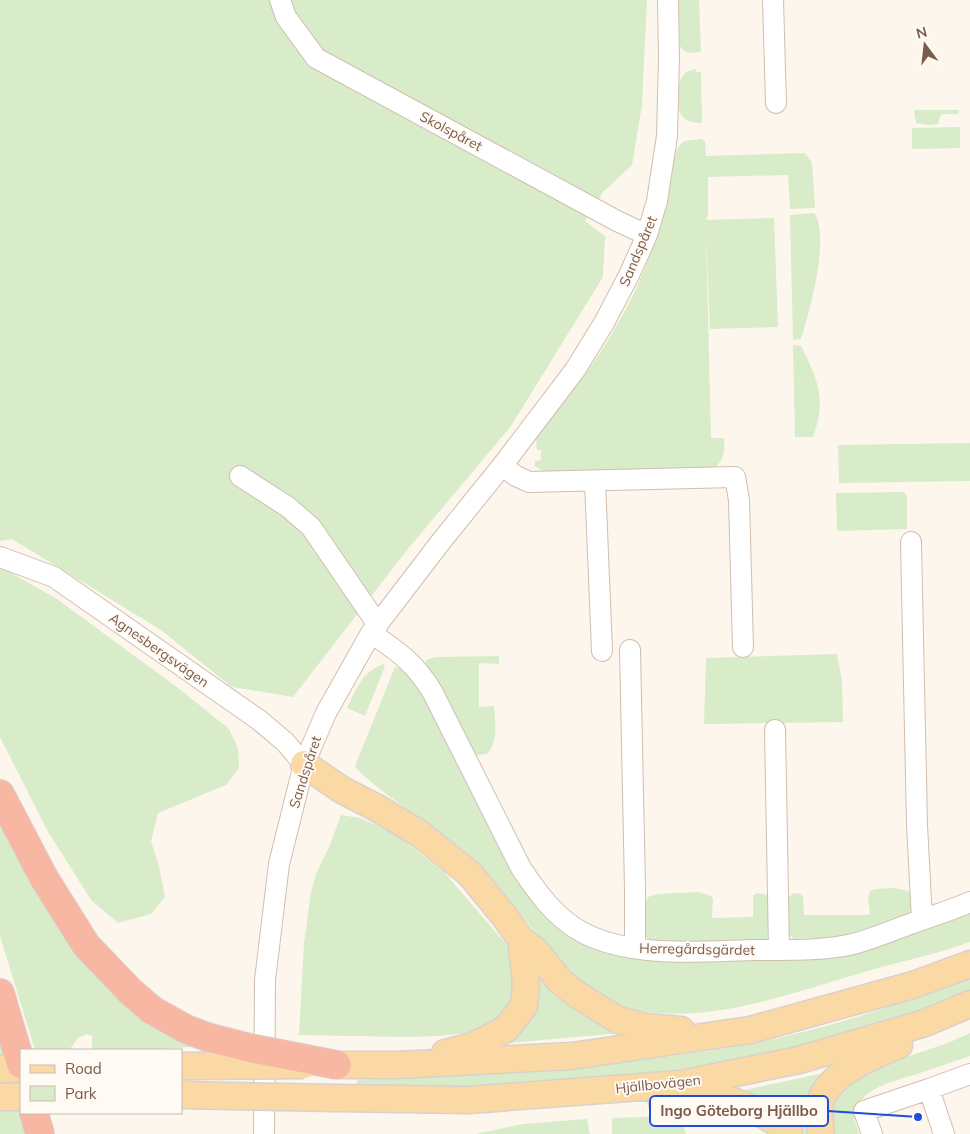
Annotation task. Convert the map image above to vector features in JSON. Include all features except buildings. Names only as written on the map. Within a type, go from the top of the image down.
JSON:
[{"type":"highway","points":[[0,794],[48,885],[86,945],[130,992],[152,1010],[186,1029],[207,1037],[250,1048],[337,1065]]},
{"type":"highway","points":[[0,993],[20,1061]]},
{"type":"highway","points":[[34,1114],[40,1134]]},
{"type":"main road","points":[[304,764],[342,790],[379,809],[420,834],[470,874],[505,916],[521,940],[536,952],[559,980],[596,1007],[618,1020],[647,1027],[671,1030],[750,1030]]},
{"type":"main road","points":[[399,1065],[473,1046],[506,1029],[524,1006],[526,983],[521,940]]},
{"type":"main road","points":[[182,1066],[399,1065],[572,1056],[750,1030],[913,985],[970,964]]},
{"type":"main road","name":"Hjällbovägen","points":[[182,1095],[214,1094],[469,1100],[681,1084],[799,1060],[925,1023],[970,1004]]},
{"type":"main road","points":[[821,1134],[820,1103],[825,1092],[845,1072],[877,1054],[970,1018]]},
{"type":"main road","points":[[0,1069],[20,1068]]},
{"type":"main road","points":[[0,1097],[20,1097]]},
{"type":"main road","points":[[469,1100],[578,1108],[717,1098],[755,1109],[789,1134]]},
{"type":"street","name":"Skolspåret","points":[[280,0],[286,17],[316,58],[647,235]]},
{"type":"street","name":"Sandspåret","points":[[264,1134],[265,980],[279,864],[304,764],[326,713],[375,629],[443,538],[502,466],[575,370],[604,323],[629,275],[647,235],[657,202],[667,136],[668,0]]},
{"type":"street","points":[[773,0],[776,103]]},
{"type":"street","points":[[502,466],[529,482],[735,477],[739,500],[743,647]]},
{"type":"street","points":[[240,476],[288,507],[311,527],[375,629]]},
{"type":"street","points":[[595,481],[602,651]]},
{"type":"street","points":[[911,542],[917,825],[922,920]]},
{"type":"street","name":"Agnesbergsvägen","points":[[0,557],[54,577],[89,600],[259,720],[285,742],[304,764]]},
{"type":"street","name":"Herregårdsgärdet","points":[[375,629],[423,676],[438,702],[521,868],[536,892],[564,920],[580,931],[616,944],[635,948],[693,951],[779,950],[852,944],[970,902]]},
{"type":"street","points":[[630,650],[636,888],[635,948]]},
{"type":"street","points":[[775,730],[779,950]]},
{"type":"street","points":[[872,1134],[864,1111],[970,1074]]},
{"type":"street","points":[[929,1089],[944,1134]]},
{"type":"green space","points":[[0,0],[647,0],[642,105],[632,165],[603,192],[585,221],[605,236],[603,277],[511,426],[407,550],[293,697],[232,687],[161,630],[12,539],[0,541]]},
{"type":"green space","points":[[678,0],[699,0],[701,52],[686,52],[680,46]]},
{"type":"green space","points":[[696,69],[696,72],[701,72],[702,123],[685,119],[679,110],[679,85],[681,79],[684,74]]},
{"type":"green space","points":[[914,110],[959,110],[958,114],[942,114],[938,124],[929,125],[916,123]]},
{"type":"green space","points":[[960,127],[960,148],[912,149],[912,128]]},
{"type":"green space","points":[[702,139],[705,142],[706,156],[805,153],[812,163],[815,208],[790,209],[788,175],[708,177],[708,216],[706,220],[774,218],[778,327],[710,329],[706,232],[711,438],[724,438],[722,459],[713,469],[544,472],[535,466],[535,461],[541,460],[541,450],[537,450],[536,439],[594,363],[630,302],[649,255],[677,149],[684,141]]},
{"type":"green space","points":[[814,213],[819,223],[820,238],[817,275],[801,339],[793,340],[790,215]]},
{"type":"green space","points":[[793,345],[801,346],[819,390],[819,412],[813,437],[795,437]]},
{"type":"green space","points":[[970,443],[970,481],[839,483],[838,445]]},
{"type":"green space","points":[[904,492],[907,497],[907,529],[837,531],[836,493]]},
{"type":"green space","points":[[0,569],[6,570],[57,599],[182,691],[229,729],[238,748],[239,768],[226,785],[158,813],[151,841],[159,866],[165,897],[151,914],[118,923],[91,900],[47,830],[0,737]]},
{"type":"green space","points":[[837,654],[842,681],[843,722],[704,724],[706,658]]},
{"type":"green space","points":[[499,656],[499,664],[479,663],[479,707],[494,706],[495,738],[487,754],[477,755],[472,752],[437,679],[426,664],[426,660],[435,657]]},
{"type":"green space","points":[[383,664],[385,666],[365,716],[347,708],[365,677]]},
{"type":"green space","points":[[395,667],[408,674],[424,696],[515,876],[532,901],[558,926],[599,951],[619,956],[649,958],[757,958],[970,909],[970,942],[796,993],[724,1009],[688,1013],[653,1013],[620,1006],[590,991],[574,980],[495,882],[473,859],[444,835],[384,792],[356,768],[355,766]]},
{"type":"green space","points":[[0,815],[151,1024],[190,1046],[164,1049],[92,1049],[92,1036],[87,1034],[78,1038],[70,1049],[35,1049],[0,936]]},
{"type":"green space","points":[[341,815],[360,818],[377,825],[403,840],[444,872],[505,943],[513,959],[515,997],[503,1018],[478,1032],[438,1036],[299,1035],[304,944],[310,897],[316,874],[330,845]]},
{"type":"green space","points":[[893,888],[909,891],[912,902],[909,914],[873,929],[837,938],[794,939],[788,933],[788,899],[792,894],[798,893],[803,896],[804,915],[867,915],[870,914],[868,899],[870,891]]},
{"type":"green space","points":[[699,892],[711,896],[713,899],[712,918],[753,917],[753,895],[758,893],[767,895],[770,900],[770,937],[763,941],[662,943],[652,942],[647,938],[644,930],[644,918],[648,897],[658,894]]},
{"type":"green space","points":[[536,970],[622,1033],[509,1043],[508,1041]]},
{"type":"green space","points":[[970,977],[970,990],[922,1010],[822,1041],[721,1063],[618,1077],[509,1086],[357,1086],[357,1080],[573,1067],[626,1062],[733,1047],[833,1024],[902,1002]]},
{"type":"green space","points":[[970,1033],[970,1056],[894,1081],[874,1090],[859,1103],[855,1112],[859,1134],[828,1134],[828,1115],[842,1086],[883,1065],[948,1043]]},
{"type":"green space","points":[[0,1035],[27,1134],[0,1134]]},
{"type":"green space","points":[[824,1073],[809,1134],[801,1134],[740,1091]]},
{"type":"green space","points":[[680,1116],[686,1134],[612,1134],[612,1118]]},
{"type":"green space","points":[[587,1119],[590,1134],[475,1134],[523,1124]]},
{"type":"place","name":"Ingo Göteborg Hjällbo","points":[[918,1117]]}]
